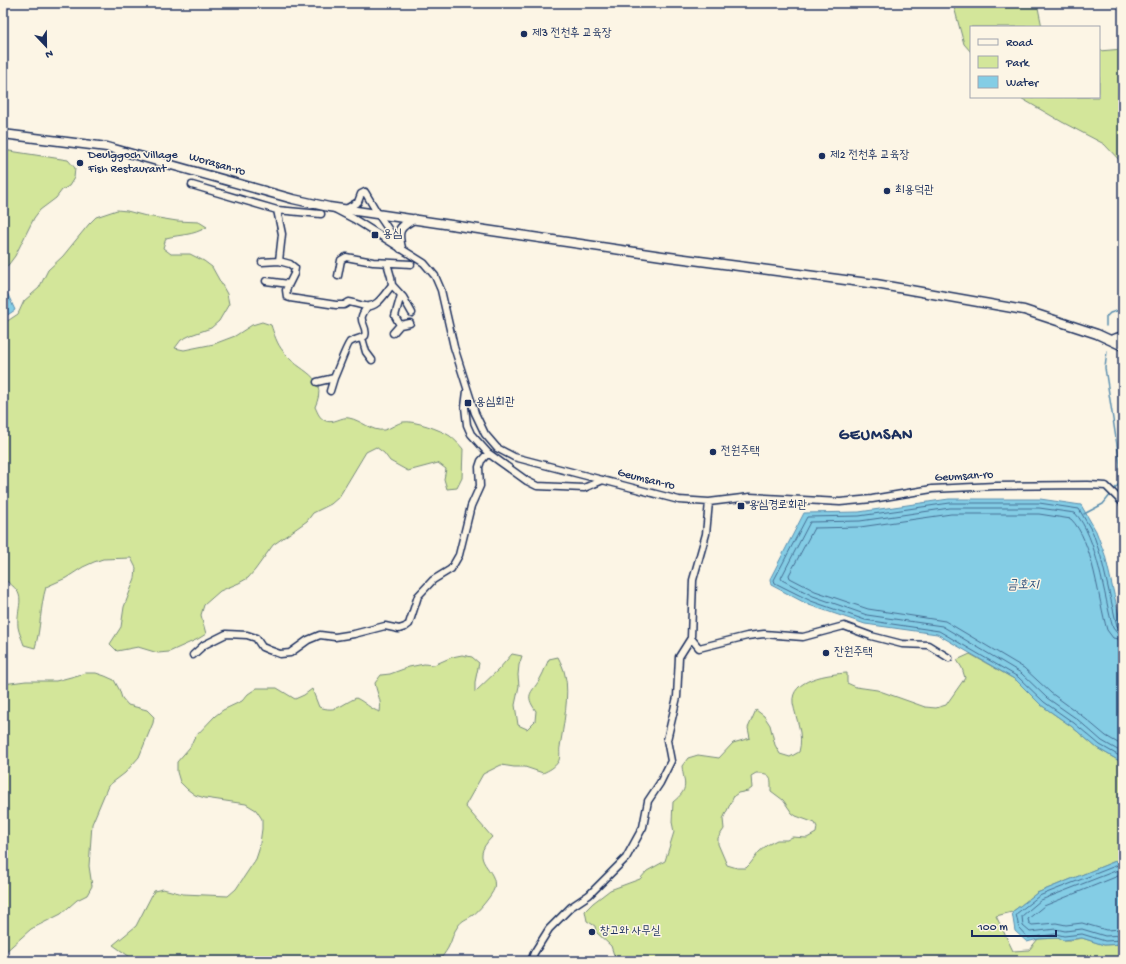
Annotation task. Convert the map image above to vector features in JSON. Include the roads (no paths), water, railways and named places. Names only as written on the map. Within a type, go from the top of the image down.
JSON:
[{"type":"main road","name":"Worasan-ro","points":[[3,134],[107,147],[293,199],[346,209],[662,256],[891,286],[1024,310],[1097,334],[1123,346]]},
{"type":"main road","points":[[401,248],[398,236],[400,229],[406,223],[414,219]]},
{"type":"main road","points":[[1110,340],[1123,336]]},
{"type":"street","points":[[192,185],[277,210],[321,214]]},
{"type":"street","points":[[346,209],[353,206],[360,198],[361,194],[365,192],[401,248]]},
{"type":"street","name":"Geumsan-ro","points":[[329,206],[354,219],[401,248],[424,263],[430,269],[437,280],[443,296],[454,347],[475,413],[485,434],[497,448],[514,457],[678,500],[709,502],[750,497],[840,502],[872,499],[932,489],[995,486],[1088,485],[1106,486],[1123,503]]},
{"type":"street","points":[[277,210],[282,234],[279,261]]},
{"type":"street","points":[[338,276],[340,264],[343,258],[346,257],[373,262],[411,264]]},
{"type":"street","points":[[262,262],[279,261],[290,264],[295,268],[294,274],[287,287],[286,294],[290,298],[336,306],[352,302],[367,307]]},
{"type":"street","points":[[387,263],[392,285],[402,295],[412,313]]},
{"type":"street","points":[[266,281],[289,284]]},
{"type":"street","points":[[330,391],[334,378],[344,357],[347,345],[354,340],[362,338],[366,333],[362,316],[367,307],[377,303],[392,285]]},
{"type":"street","points":[[400,325],[395,316],[395,312],[402,295]]},
{"type":"street","points":[[393,333],[400,325],[410,323]]},
{"type":"street","points":[[362,338],[366,352],[372,360]]},
{"type":"street","points":[[317,382],[334,378]]},
{"type":"street","points":[[467,390],[465,406],[467,425],[471,434],[478,444],[488,453],[521,477],[537,486],[584,488],[603,480]]},
{"type":"street","points":[[193,655],[204,645],[226,634],[247,635],[256,638],[262,647],[280,654],[290,653],[308,640],[320,635],[335,637],[385,626],[399,629],[406,627],[409,624],[418,596],[433,580],[451,568],[459,555],[471,506],[480,486],[479,467],[481,461],[488,453]]},
{"type":"street","points":[[531,961],[534,953],[549,929],[571,907],[589,895],[626,858],[644,828],[648,801],[660,783],[671,761],[667,740],[677,697],[679,657],[691,638],[693,580],[706,534],[709,502]]},
{"type":"street","points":[[691,638],[699,648],[747,636],[764,634],[803,637],[844,626],[871,636],[902,644],[928,645],[949,658]]},
{"type":"water","points":[[3,284],[15,310],[3,318]]},
{"type":"water","name":"금호지","points":[[949,499],[1040,499],[1081,505],[1096,531],[1105,555],[1123,633],[1123,763],[1097,748],[1071,726],[1041,705],[1016,680],[937,634],[865,624],[809,605],[771,585],[770,579],[804,513],[859,512]]},
{"type":"water","points":[[1123,858],[1123,944],[1104,945],[1082,938],[1063,940],[1057,938],[1038,939],[1027,942],[1015,931],[1012,912],[1037,893]]},
{"type":"waterway","points":[[1106,326],[1106,317],[1110,313],[1123,309]]},
{"type":"waterway","points":[[1107,351],[1105,368],[1120,464],[1119,484],[1113,491]]},
{"type":"waterway","points":[[1084,514],[1103,504],[1111,494]]},
{"type":"place","name":"제3 전천후 교육장","points":[[524,34]]},
{"type":"place","name":"제2 전천후 교육장","points":[[822,156]]},
{"type":"place","name":"Deulggoch Village Fish Restaurant","points":[[80,163]]},
{"type":"place","name":"최용덕관","points":[[887,191]]},
{"type":"place","name":"용심","points":[[375,235]]},
{"type":"place","name":"용심회관","points":[[468,403]]},
{"type":"place","name":"전원주택","points":[[713,452]]},
{"type":"place","name":"용심경로회관","points":[[741,506]]},
{"type":"place","name":"잔원주택","points":[[826,653]]},
{"type":"place","name":"창고와 사무실","points":[[592,932]]},
{"type":"district","name":"GEUMSAN","points":[[876,436]]}]
